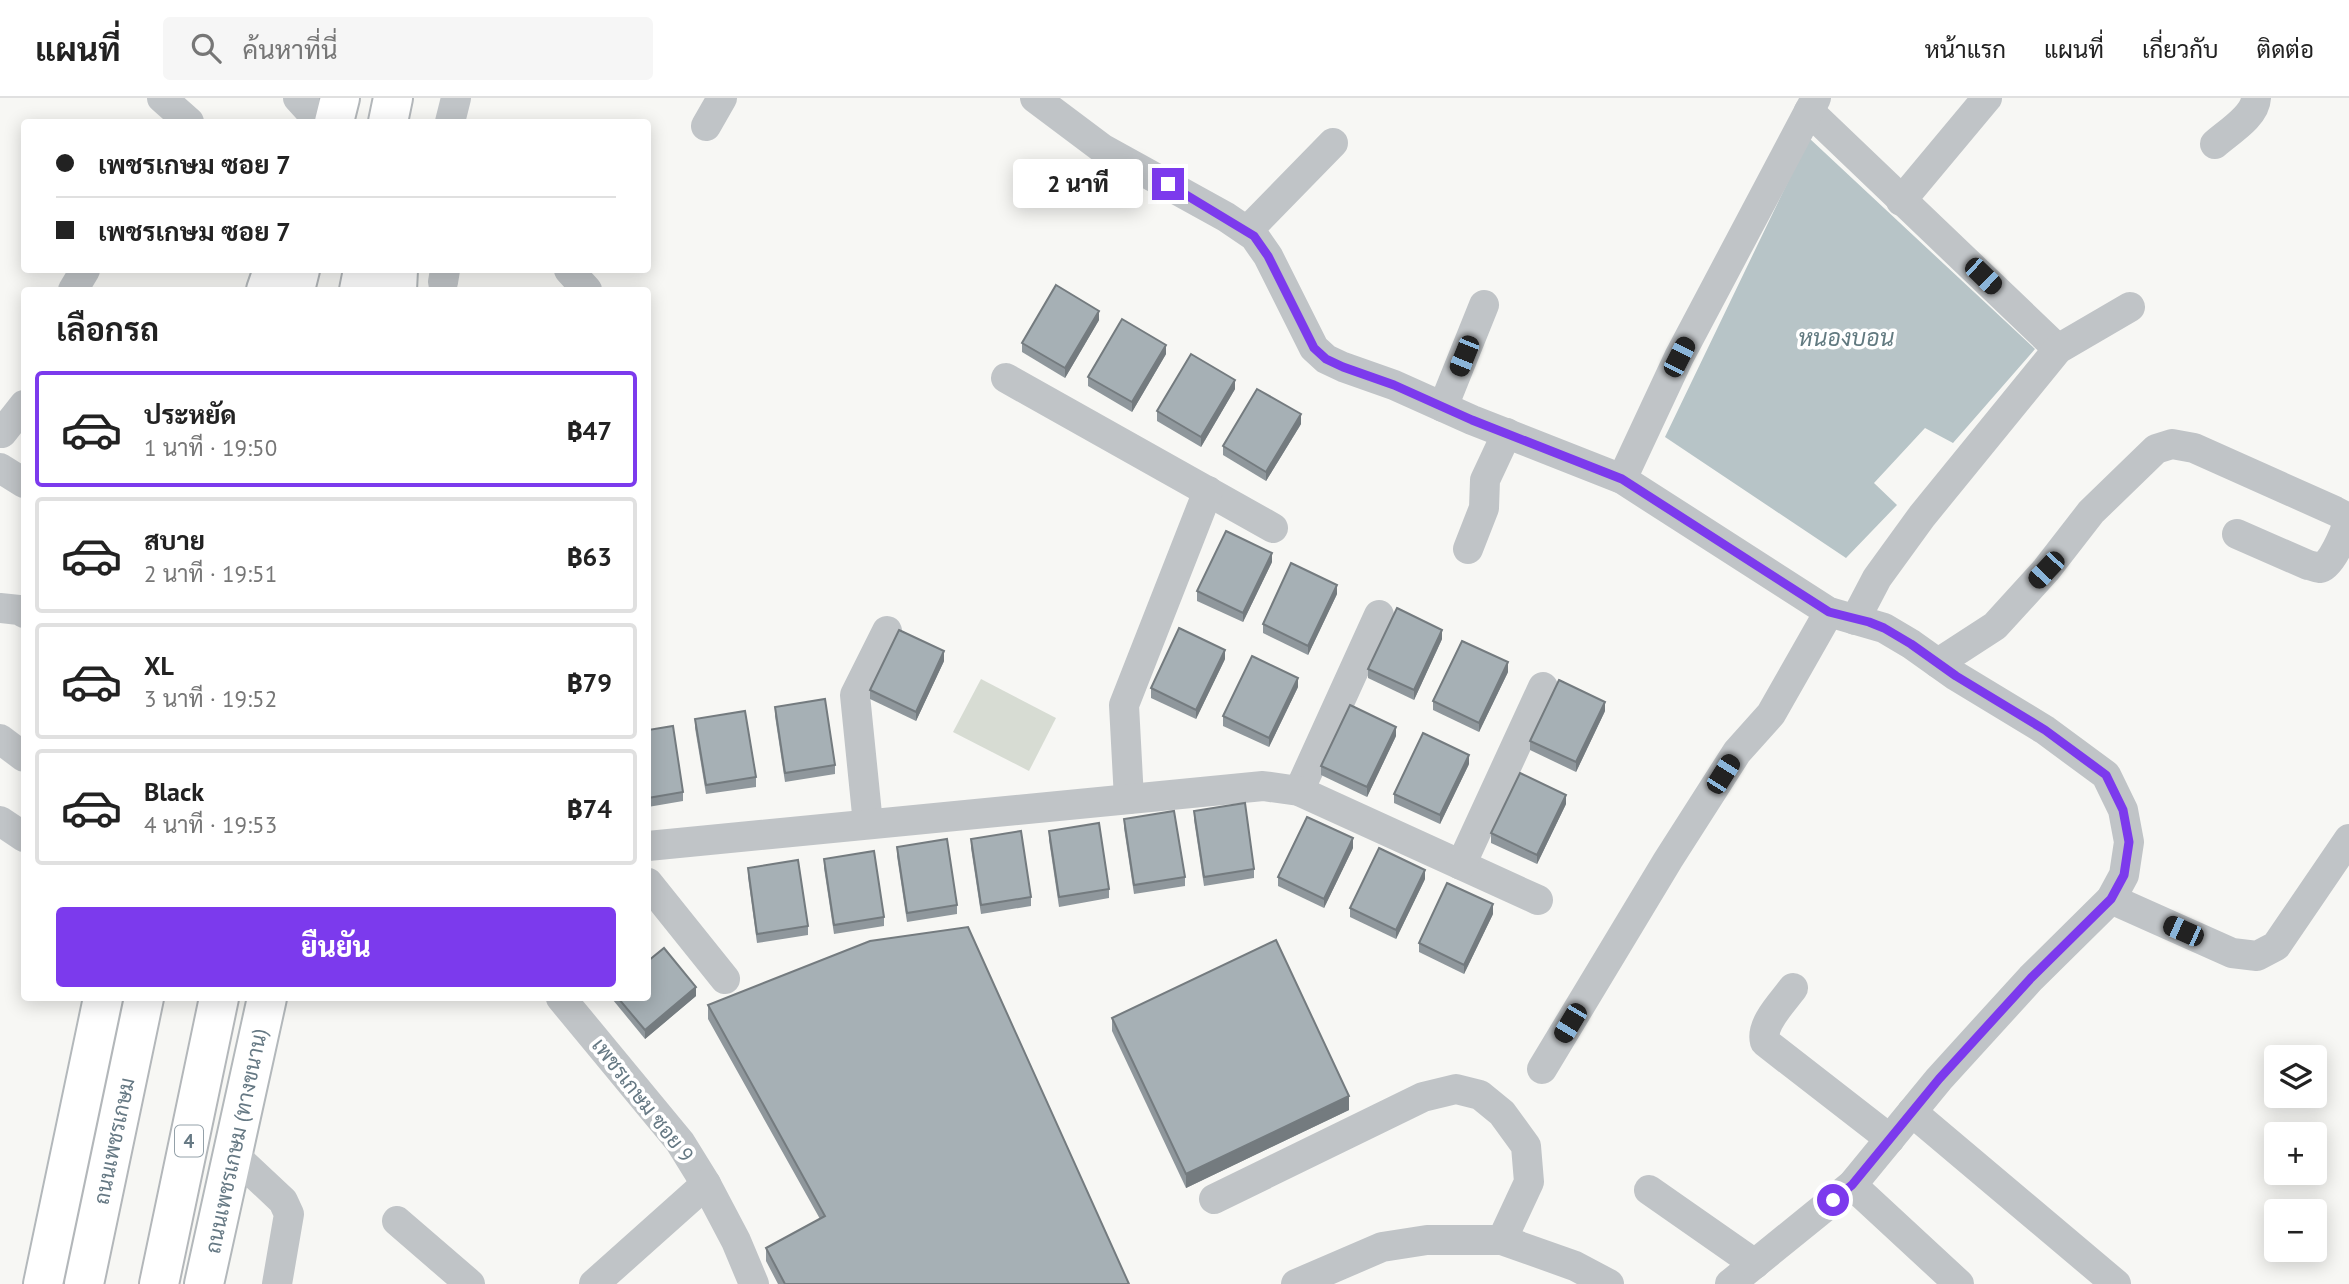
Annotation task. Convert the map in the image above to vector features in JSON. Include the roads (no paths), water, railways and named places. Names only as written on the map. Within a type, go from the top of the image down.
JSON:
[{"type":"main road","points":[[389,119],[393,98]]},
{"type":"main road","points":[[400,98],[405,119]]},
{"type":"main road","points":[[43,1284],[102,1001]]},
{"type":"main road","name":"ถนนเพชรเกษม","points":[[84,1284],[143,1001]]},
{"type":"main road","name":"4","points":[[159,1284],[218,1001]]},
{"type":"main road","name":"ถนนเพชรเกษม (ทางขนาน)","points":[[204,1284],[266,1001]]},
{"type":"street","points":[[162,98],[186,119]]},
{"type":"street","points":[[451,119],[456,98]]},
{"type":"street","points":[[706,127],[722,98]]},
{"type":"street","points":[[1035,98],[1103,149],[1248,230],[1268,256],[1314,348],[1326,359],[1622,479],[1842,616],[1884,628],[2045,730],[2106,775],[2123,810],[2129,842],[2124,875],[2111,899],[2031,978],[1939,1079],[1852,1185],[1730,1284]]},
{"type":"street","points":[[1901,201],[1987,98]]},
{"type":"street","points":[[2215,144],[2248,115],[2256,104],[2256,98]]},
{"type":"street","points":[[1622,479],[1679,357],[1812,105],[1901,201],[2059,349]]},
{"type":"street","points":[[1248,230],[1333,143]]},
{"type":"street","points":[[572,273],[584,287]]},
{"type":"street","points":[[1443,407],[1484,305]]},
{"type":"street","points":[[1542,1069],[1668,860],[1737,752],[1772,714],[1842,616],[1877,578],[1922,516],[2059,349],[2130,307]]},
{"type":"street","points":[[1006,377],[1273,528]]},
{"type":"street","points":[[2,433],[21,409]]},
{"type":"street","points":[[1468,549],[1484,508],[1485,480],[1507,433]]},
{"type":"street","points":[[1938,663],[1995,626],[2046,570],[2091,512],[2156,449],[2172,444],[2194,448],[2335,511],[2348,522],[2344,536],[2326,566],[2320,568],[2237,534]]},
{"type":"street","points":[[0,467],[21,481]]},
{"type":"street","points":[[1129,799],[1124,705],[1208,491]]},
{"type":"street","points":[[0,608],[21,611]]},
{"type":"street","points":[[1299,791],[1379,615]]},
{"type":"street","points":[[868,824],[855,695],[887,631]]},
{"type":"street","points":[[1461,865],[1543,687]]},
{"type":"street","points":[[0,739],[21,755]]},
{"type":"street","points":[[651,846],[1263,786],[1299,791],[1538,900]]},
{"type":"street","points":[[0,821],[21,835]]},
{"type":"street","points":[[2111,899],[2232,953],[2258,956],[2276,946],[2349,839]]},
{"type":"street","points":[[651,887],[725,979]]},
{"type":"street","points":[[1793,988],[1766,1027],[1763,1035],[1765,1042],[1890,1139]]},
{"type":"street","name":"เพชรเกษม ซอย 9","points":[[563,1001],[680,1142],[736,1241],[754,1284]]},
{"type":"street","points":[[1214,1199],[1423,1097],[1456,1089],[1480,1095],[1502,1113],[1526,1146],[1529,1182],[1502,1240]]},
{"type":"street","points":[[1912,1112],[2116,1284]]},
{"type":"street","points":[[233,1154],[283,1201],[289,1214],[277,1284]]},
{"type":"street","points":[[594,1284],[706,1184]]},
{"type":"street","points":[[1852,1185],[1959,1284]]},
{"type":"street","points":[[1649,1190],[1755,1264]]},
{"type":"street","points":[[397,1220],[470,1284]]},
{"type":"street","points":[[1301,1283],[1382,1247],[1427,1240],[1502,1240],[1576,1266],[1609,1284]]},
{"type":"water","name":"หนองบอน","points":[[1809,138],[2035,349],[1953,443],[1925,428],[1874,483],[1897,505],[1846,558],[1665,437]]}]
